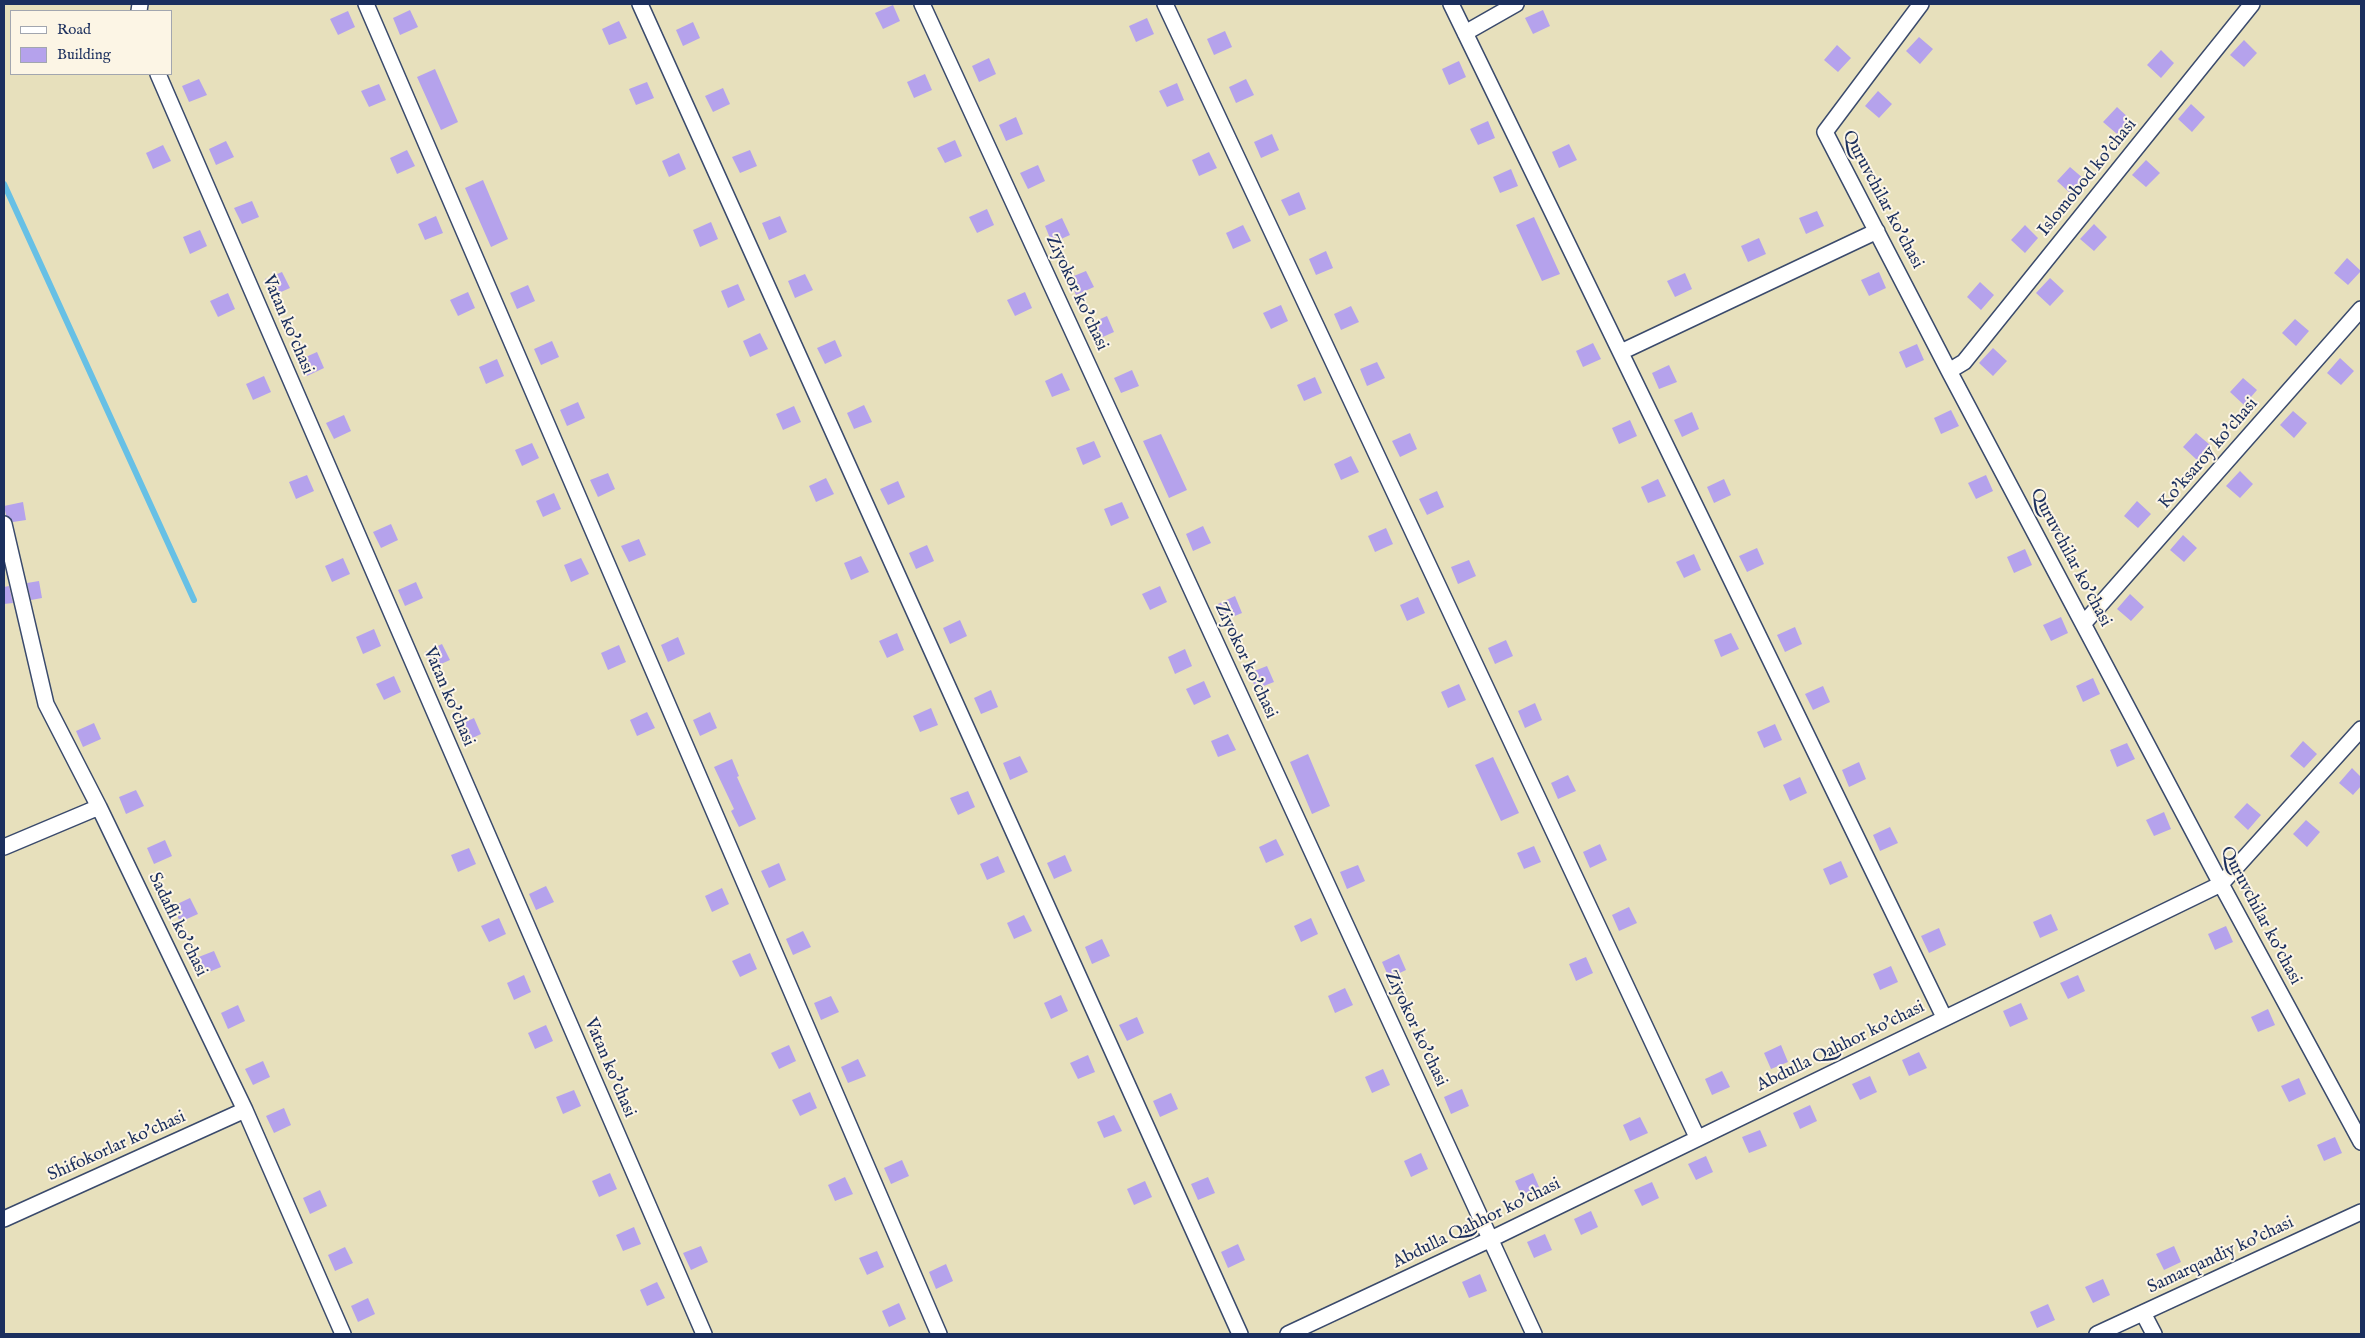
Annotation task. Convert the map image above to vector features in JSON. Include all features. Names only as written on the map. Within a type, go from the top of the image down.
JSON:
[{"type":"street","points":[[366,4],[939,1334]]},
{"type":"street","points":[[640,4],[1240,1334]]},
{"type":"street","name":"Ziyokor ko'chasi","points":[[922,4],[1534,1334]]},
{"type":"street","points":[[1164,4],[1697,1138]]},
{"type":"street","points":[[1451,4],[1944,1017]]},
{"type":"street","points":[[1465,33],[1516,4]]},
{"type":"street","name":"Quruvchilar ko'chasi","points":[[1921,4],[1825,132],[1949,371],[2221,884],[2361,1142]]},
{"type":"street","name":"Islomobod ko'chasi","points":[[1949,371],[1964,362],[2252,4]]},
{"type":"street","name":"Vatan ko'chasi","points":[[158,75],[704,1334]]},
{"type":"street","points":[[1620,352],[1877,231]]},
{"type":"street","name":"Ko'ksaroy ko'chasi","points":[[2084,623],[2361,309]]},
{"type":"street","name":"Sadafli ko'chasi","points":[[4,524],[46,704],[99,807],[246,1110],[343,1334]]},
{"type":"street","name":"Abdulla Qahhor ko'chasi","points":[[1288,1334],[1491,1239],[1944,1017],[2221,884],[2361,729]]},
{"type":"street","points":[[4,847],[99,807]]},
{"type":"street","name":"Shifokorlar ko'chasi","points":[[4,1218],[246,1110]]},
{"type":"street","name":"Samarqandiy ko'chasi","points":[[2097,1334],[2361,1212]]},
{"type":"street","points":[[2143,1313],[2154,1334]]},
{"type":"building","points":[[893,5],[900,21],[883,29],[875,13]]},
{"type":"building","points":[[410,10],[418,27],[400,35],[393,18]]},
{"type":"building","points":[[1543,10],[1550,26],[1533,34],[1525,18]]},
{"type":"building","points":[[348,11],[355,27],[338,35],[330,19]]},
{"type":"building","points":[[1147,18],[1154,34],[1136,42],[1129,26]]},
{"type":"building","points":[[619,21],[627,38],[609,45],[602,29]]},
{"type":"building","points":[[693,22],[700,38],[683,46],[676,30]]},
{"type":"building","points":[[1225,31],[1232,47],[1214,55],[1207,39]]},
{"type":"building","points":[[1919,37],[1933,49],[1920,64],[1906,51]]},
{"type":"building","points":[[2244,40],[2257,53],[2244,67],[2230,55]]},
{"type":"building","points":[[1837,45],[1851,58],[1838,72],[1824,60]]},
{"type":"building","points":[[2161,50],[2174,63],[2161,78],[2147,65]]},
{"type":"building","points":[[989,58],[996,74],[979,82],[972,66]]},
{"type":"building","points":[[1459,61],[1466,77],[1449,85],[1442,69]]},
{"type":"building","points":[[435,69],[458,122],[441,130],[417,77]]},
{"type":"building","points":[[925,74],[932,90],[914,98],[907,82]]},
{"type":"building","points":[[199,79],[207,95],[189,102],[182,86]]},
{"type":"building","points":[[1246,79],[1254,95],[1236,103],[1229,87]]},
{"type":"building","points":[[647,82],[654,98],[636,105],[629,89]]},
{"type":"building","points":[[1177,83],[1184,100],[1167,107],[1159,91]]},
{"type":"building","points":[[379,84],[386,100],[369,107],[361,91]]},
{"type":"building","points":[[723,88],[730,104],[713,112],[705,96]]},
{"type":"building","points":[[1878,91],[1892,104],[1879,118],[1865,106]]},
{"type":"building","points":[[2191,104],[2205,117],[2192,132],[2178,119]]},
{"type":"building","points":[[2117,107],[2131,120],[2117,134],[2103,122]]},
{"type":"building","points":[[1016,117],[1023,134],[1006,141],[999,125]]},
{"type":"building","points":[[1488,121],[1495,138],[1478,145],[1470,129]]},
{"type":"building","points":[[1272,134],[1279,150],[1261,158],[1254,142]]},
{"type":"building","points":[[955,140],[962,156],[945,163],[937,148]]},
{"type":"building","points":[[226,141],[234,157],[216,165],[209,149]]},
{"type":"building","points":[[1569,144],[1577,160],[1559,168],[1552,152]]},
{"type":"building","points":[[163,145],[171,161],[153,169],[146,153]]},
{"type":"building","points":[[407,150],[415,166],[397,174],[390,158]]},
{"type":"building","points":[[750,150],[757,166],[740,173],[732,157]]},
{"type":"building","points":[[1209,152],[1217,168],[1199,176],[1192,160]]},
{"type":"building","points":[[679,153],[686,169],[669,177],[662,161]]},
{"type":"building","points":[[2146,160],[2160,173],[2146,187],[2132,175]]},
{"type":"building","points":[[1038,165],[1045,181],[1028,189],[1020,173]]},
{"type":"building","points":[[2070,167],[2084,179],[2071,194],[2057,181]]},
{"type":"building","points":[[1511,169],[1518,186],[1500,193],[1493,177]]},
{"type":"building","points":[[483,180],[508,239],[491,247],[465,188]]},
{"type":"building","points":[[1299,192],[1306,209],[1289,216],[1281,200]]},
{"type":"building","points":[[252,201],[259,217],[242,224],[234,208]]},
{"type":"building","points":[[987,209],[994,225],[977,233],[969,217]]},
{"type":"building","points":[[1817,211],[1824,226],[1806,234],[1799,218]]},
{"type":"building","points":[[436,216],[443,233],[425,240],[418,224]]},
{"type":"building","points":[[780,216],[787,232],[769,240],[762,223]]},
{"type":"building","points":[[1534,217],[1560,274],[1542,281],[1516,225]]},
{"type":"building","points":[[1062,218],[1070,235],[1052,243],[1045,226]]},
{"type":"building","points":[[711,222],[718,239],[700,247],[693,230]]},
{"type":"building","points":[[2094,224],[2107,237],[2094,251],[2080,239]]},
{"type":"building","points":[[1243,225],[1251,241],[1233,249],[1226,233]]},
{"type":"building","points":[[2025,225],[2038,238],[2025,253],[2011,240]]},
{"type":"building","points":[[200,230],[207,246],[190,254],[183,237]]},
{"type":"building","points":[[1759,238],[1766,254],[1748,262],[1741,246]]},
{"type":"building","points":[[1326,251],[1333,268],[1316,275],[1309,259]]},
{"type":"building","points":[[2347,258],[2361,271],[2348,285],[2334,273]]},
{"type":"building","points":[[1086,271],[1094,287],[1076,295],[1069,278]]},
{"type":"building","points":[[282,272],[290,288],[272,296],[265,279]]},
{"type":"building","points":[[1879,272],[1886,288],[1869,296],[1861,280]]},
{"type":"building","points":[[1685,273],[1692,289],[1675,297],[1667,281]]},
{"type":"building","points":[[805,274],[813,290],[795,298],[788,281]]},
{"type":"building","points":[[2050,278],[2064,291],[2050,306],[2036,293]]},
{"type":"building","points":[[1980,282],[1994,295],[1981,310],[1967,297]]},
{"type":"building","points":[[738,284],[745,300],[728,308],[721,291]]},
{"type":"building","points":[[528,285],[535,301],[517,309],[510,293]]},
{"type":"building","points":[[468,292],[475,308],[458,316],[450,300]]},
{"type":"building","points":[[1025,292],[1032,308],[1015,316],[1007,300]]},
{"type":"building","points":[[228,293],[235,309],[218,317],[210,301]]},
{"type":"building","points":[[1281,305],[1288,321],[1271,329],[1263,313]]},
{"type":"building","points":[[1351,306],[1359,322],[1341,330],[1334,314]]},
{"type":"building","points":[[1107,316],[1114,332],[1096,340],[1089,324]]},
{"type":"building","points":[[2295,319],[2309,331],[2296,346],[2282,333]]},
{"type":"building","points":[[760,333],[768,349],[750,357],[743,341]]},
{"type":"building","points":[[835,340],[842,356],[825,364],[817,348]]},
{"type":"building","points":[[552,341],[559,357],[541,365],[534,349]]},
{"type":"building","points":[[1593,343],[1601,359],[1583,367],[1576,351]]},
{"type":"building","points":[[1917,344],[1924,360],[1906,368],[1899,352]]},
{"type":"building","points":[[1993,348],[2007,361],[1993,376],[1979,363]]},
{"type":"building","points":[[317,352],[324,368],[307,376],[299,360]]},
{"type":"building","points":[[2340,358],[2354,371],[2341,385],[2327,373]]},
{"type":"building","points":[[497,359],[504,376],[486,384],[479,367]]},
{"type":"building","points":[[1377,362],[1385,378],[1367,386],[1360,369]]},
{"type":"building","points":[[1669,365],[1677,382],[1659,389],[1652,373]]},
{"type":"building","points":[[1132,370],[1139,386],[1121,393],[1114,378]]},
{"type":"building","points":[[1062,373],[1070,390],[1052,397],[1045,381]]},
{"type":"building","points":[[264,376],[271,392],[253,400],[246,384]]},
{"type":"building","points":[[1315,377],[1322,393],[1304,401],[1297,385]]},
{"type":"building","points":[[2243,378],[2257,390],[2244,405],[2230,392]]},
{"type":"building","points":[[578,402],[585,418],[567,426],[560,410]]},
{"type":"building","points":[[864,405],[872,422],[854,429],[847,413]]},
{"type":"building","points":[[794,406],[801,422],[783,430],[776,414]]},
{"type":"building","points":[[1951,410],[1959,426],[1941,434],[1934,418]]},
{"type":"building","points":[[2293,411],[2307,423],[2294,438],[2280,425]]},
{"type":"building","points":[[1692,412],[1699,429],[1682,437],[1674,420]]},
{"type":"building","points":[[344,415],[351,431],[334,439],[326,423]]},
{"type":"building","points":[[1630,420],[1637,436],[1619,444],[1612,428]]},
{"type":"building","points":[[1410,433],[1417,449],[1400,457],[1392,441]]},
{"type":"building","points":[[2196,433],[2210,445],[2197,460],[2183,447]]},
{"type":"building","points":[[1161,434],[1187,490],[1169,498],[1143,441]]},
{"type":"building","points":[[1094,441],[1101,457],[1083,465],[1076,448]]},
{"type":"building","points":[[532,443],[539,458],[522,466],[515,450]]},
{"type":"building","points":[[1351,456],[1359,472],[1341,480],[1334,464]]},
{"type":"building","points":[[2240,471],[2253,484],[2240,498],[2226,486]]},
{"type":"building","points":[[608,473],[615,489],[598,497],[590,480]]},
{"type":"building","points":[[307,475],[314,491],[296,499],[289,482]]},
{"type":"building","points":[[1986,475],[1993,491],[1976,499],[1968,483]]},
{"type":"building","points":[[826,478],[834,494],[816,502],[809,486]]},
{"type":"building","points":[[1658,479],[1666,496],[1648,503],[1641,487]]},
{"type":"building","points":[[1724,479],[1731,495],[1714,503],[1707,487]]},
{"type":"building","points":[[898,481],[905,497],[888,505],[880,489]]},
{"type":"building","points":[[1437,491],[1444,507],[1427,515],[1419,499]]},
{"type":"building","points":[[554,493],[561,509],[543,517],[536,501]]},
{"type":"building","points":[[2137,501],[2151,514],[2138,528],[2124,516]]},
{"type":"building","points":[[23,502],[26,520],[13,522],[6,515],[4,506]]},
{"type":"building","points":[[1122,502],[1129,518],[1111,526],[1104,509]]},
{"type":"building","points":[[391,524],[398,540],[381,548],[373,532]]},
{"type":"building","points":[[1203,526],[1211,543],[1193,551],[1186,534]]},
{"type":"building","points":[[1386,528],[1393,544],[1375,552],[1368,536]]},
{"type":"building","points":[[2183,535],[2197,548],[2184,562],[2170,550]]},
{"type":"building","points":[[639,539],[646,555],[629,562],[621,546]]},
{"type":"building","points":[[927,545],[934,561],[916,569],[909,553]]},
{"type":"building","points":[[1757,548],[1764,564],[1747,572],[1739,556]]},
{"type":"building","points":[[2025,549],[2032,565],[2014,573],[2007,557]]},
{"type":"building","points":[[1694,554],[1701,570],[1684,578],[1676,562]]},
{"type":"building","points":[[861,556],[869,572],[851,580],[844,563]]},
{"type":"building","points":[[343,558],[350,574],[332,582],[325,566]]},
{"type":"building","points":[[581,558],[589,574],[571,582],[564,565]]},
{"type":"building","points":[[1469,560],[1476,576],[1458,584],[1451,567]]},
{"type":"building","points":[[39,581],[42,598],[31,600],[27,583]]},
{"type":"building","points":[[416,582],[423,598],[405,606],[398,590]]},
{"type":"building","points":[[9,586],[13,603],[4,604],[4,587]]},
{"type":"building","points":[[1160,586],[1167,602],[1150,610],[1142,594]]},
{"type":"building","points":[[2130,594],[2144,607],[2131,621],[2117,609]]},
{"type":"building","points":[[1235,596],[1242,613],[1225,620],[1218,604]]},
{"type":"building","points":[[1418,597],[1425,613],[1407,621],[1400,605]]},
{"type":"building","points":[[2061,617],[2068,633],[2051,641],[2043,625]]},
{"type":"building","points":[[960,620],[967,636],[950,644],[943,628]]},
{"type":"building","points":[[1795,627],[1802,644],[1785,652],[1777,635]]},
{"type":"building","points":[[374,629],[381,646],[363,654],[356,637]]},
{"type":"building","points":[[897,633],[904,650],[887,658],[879,641]]},
{"type":"building","points":[[1731,633],[1739,649],[1721,657],[1714,640]]},
{"type":"building","points":[[678,637],[685,654],[668,662],[661,645]]},
{"type":"building","points":[[1506,640],[1513,656],[1495,664],[1488,648]]},
{"type":"building","points":[[442,644],[450,660],[432,668],[425,652]]},
{"type":"building","points":[[619,645],[626,662],[608,670],[601,653]]},
{"type":"building","points":[[1185,649],[1192,666],[1175,674],[1168,657]]},
{"type":"building","points":[[1267,666],[1274,682],[1256,689],[1249,673]]},
{"type":"building","points":[[394,676],[401,692],[384,700],[376,684]]},
{"type":"building","points":[[2093,678],[2100,694],[2083,702],[2076,686]]},
{"type":"building","points":[[1204,681],[1211,697],[1194,705],[1186,689]]},
{"type":"building","points":[[1459,684],[1466,700],[1448,708],[1441,692]]},
{"type":"building","points":[[1823,686],[1830,702],[1813,710],[1805,694]]},
{"type":"building","points":[[991,690],[998,707],[981,714],[974,698]]},
{"type":"building","points":[[1535,703],[1542,720],[1525,728],[1518,711]]},
{"type":"building","points":[[931,708],[938,725],[920,732],[913,716]]},
{"type":"building","points":[[647,712],[655,728],[637,736],[630,720]]},
{"type":"building","points":[[710,712],[717,728],[700,736],[693,720]]},
{"type":"building","points":[[474,718],[481,734],[464,742],[457,726]]},
{"type":"building","points":[[94,723],[101,739],[83,747],[76,731]]},
{"type":"building","points":[[1775,724],[1782,740],[1764,748],[1757,732]]},
{"type":"building","points":[[1228,734],[1236,750],[1218,757],[1211,741]]},
{"type":"building","points":[[2303,741],[2317,754],[2304,768],[2290,756]]},
{"type":"building","points":[[2127,743],[2135,759],[2117,767],[2110,750]]},
{"type":"building","points":[[1308,754],[1330,806],[1312,814],[1290,762]]},
{"type":"building","points":[[1020,756],[1028,772],[1010,780],[1003,763]]},
{"type":"building","points":[[1493,757],[1519,813],[1501,821],[1475,765]]},
{"type":"building","points":[[732,759],[739,776],[737,777],[756,819],[739,827],[731,811],[734,809],[714,767]]},
{"type":"building","points":[[1859,762],[1866,779],[1849,787],[1842,770]]},
{"type":"building","points":[[2352,768],[2361,777],[2361,786],[2353,795],[2339,783]]},
{"type":"building","points":[[1568,775],[1576,791],[1558,799],[1551,783]]},
{"type":"building","points":[[1800,777],[1807,793],[1790,801],[1783,785]]},
{"type":"building","points":[[136,790],[144,806],[126,814],[119,797]]},
{"type":"building","points":[[968,791],[975,807],[958,815],[950,798]]},
{"type":"building","points":[[2247,803],[2261,815],[2248,830],[2234,817]]},
{"type":"building","points":[[2164,812],[2171,829],[2154,836],[2146,820]]},
{"type":"building","points":[[2306,820],[2320,832],[2307,847],[2293,834]]},
{"type":"building","points":[[1890,827],[1898,843],[1880,851],[1873,835]]},
{"type":"building","points":[[1276,839],[1284,855],[1266,863],[1259,847]]},
{"type":"building","points":[[165,840],[172,856],[154,864],[147,848]]},
{"type":"building","points":[[1600,844],[1607,860],[1590,868],[1583,852]]},
{"type":"building","points":[[1534,846],[1541,862],[1524,869],[1517,853]]},
{"type":"building","points":[[469,848],[476,864],[458,872],[451,855]]},
{"type":"building","points":[[1065,855],[1072,871],[1054,879],[1047,863]]},
{"type":"building","points":[[998,856],[1005,872],[987,880],[980,864]]},
{"type":"building","points":[[1841,861],[1848,877],[1830,885],[1823,869]]},
{"type":"building","points":[[779,863],[786,880],[769,888],[761,871]]},
{"type":"building","points":[[1358,865],[1365,881],[1347,889],[1340,872]]},
{"type":"building","points":[[546,886],[554,902],[536,910],[529,894]]},
{"type":"building","points":[[722,888],[729,904],[712,912],[705,896]]},
{"type":"building","points":[[190,898],[198,914],[180,922],[173,906]]},
{"type":"building","points":[[1629,907],[1637,923],[1619,931],[1612,915]]},
{"type":"building","points":[[2051,914],[2058,930],[2040,938],[2033,922]]},
{"type":"building","points":[[1024,915],[1032,931],[1014,939],[1007,923]]},
{"type":"building","points":[[499,918],[506,934],[489,942],[481,926]]},
{"type":"building","points":[[1311,918],[1318,934],[1301,942],[1294,926]]},
{"type":"building","points":[[2226,926],[2233,942],[2215,950],[2208,934]]},
{"type":"building","points":[[1939,928],[1946,945],[1929,953],[1921,936]]},
{"type":"building","points":[[803,931],[811,947],[793,955],[786,939]]},
{"type":"building","points":[[1102,939],[1110,956],[1092,964],[1085,947]]},
{"type":"building","points":[[214,951],[221,967],[204,974],[196,958]]},
{"type":"building","points":[[750,953],[757,969],[740,977],[732,961]]},
{"type":"building","points":[[1399,954],[1406,970],[1389,978],[1382,962]]},
{"type":"building","points":[[1586,957],[1593,973],[1576,981],[1569,964]]},
{"type":"building","points":[[1891,966],[1898,982],[1880,990],[1873,974]]},
{"type":"building","points":[[524,975],[531,992],[514,1000],[507,983]]},
{"type":"building","points":[[2078,975],[2085,991],[2068,999],[2060,983]]},
{"type":"building","points":[[1345,988],[1353,1005],[1335,1013],[1328,996]]},
{"type":"building","points":[[1061,995],[1068,1011],[1051,1019],[1044,1003]]},
{"type":"building","points":[[831,996],[839,1012],[821,1020],[814,1003]]},
{"type":"building","points":[[2021,1003],[2028,1019],[2010,1027],[2003,1011]]},
{"type":"building","points":[[238,1005],[245,1021],[228,1029],[221,1013]]},
{"type":"building","points":[[2268,1009],[2275,1025],[2258,1032],[2251,1017]]},
{"type":"building","points":[[1137,1017],[1144,1033],[1127,1041],[1119,1025]]},
{"type":"building","points":[[546,1025],[553,1041],[535,1049],[528,1033]]},
{"type":"building","points":[[789,1045],[796,1061],[779,1069],[771,1053]]},
{"type":"building","points":[[1781,1045],[1788,1062],[1771,1069],[1764,1053]]},
{"type":"building","points":[[1919,1052],[1927,1068],[1909,1076],[1902,1060]]},
{"type":"building","points":[[1088,1055],[1095,1072],[1078,1079],[1070,1063]]},
{"type":"building","points":[[858,1059],[866,1076],[848,1083],[841,1067]]},
{"type":"building","points":[[263,1061],[270,1077],[253,1085],[245,1069]]},
{"type":"building","points":[[1383,1069],[1390,1085],[1372,1093],[1365,1077]]},
{"type":"building","points":[[1722,1071],[1730,1087],[1712,1095],[1705,1079]]},
{"type":"building","points":[[1870,1076],[1877,1092],[1860,1100],[1852,1084]]},
{"type":"building","points":[[2299,1078],[2306,1094],[2289,1102],[2281,1086]]},
{"type":"building","points":[[1462,1089],[1469,1106],[1451,1114],[1444,1097]]},
{"type":"building","points":[[574,1090],[581,1106],[563,1114],[556,1097]]},
{"type":"building","points":[[810,1092],[817,1108],[800,1116],[792,1100]]},
{"type":"building","points":[[1171,1093],[1178,1109],[1160,1117],[1153,1101]]},
{"type":"building","points":[[1810,1105],[1817,1121],[1800,1129],[1793,1113]]},
{"type":"building","points":[[284,1108],[291,1125],[274,1133],[266,1116]]},
{"type":"building","points":[[1114,1115],[1122,1131],[1104,1138],[1097,1122]]},
{"type":"building","points":[[1640,1117],[1648,1133],[1630,1141],[1623,1125]]},
{"type":"building","points":[[1760,1130],[1767,1146],[1749,1153],[1742,1137]]},
{"type":"building","points":[[2335,1137],[2342,1153],[2324,1161],[2317,1145]]},
{"type":"building","points":[[1421,1153],[1428,1169],[1411,1177],[1404,1161]]},
{"type":"building","points":[[1706,1156],[1713,1172],[1696,1180],[1688,1164]]},
{"type":"building","points":[[902,1160],[909,1176],[891,1184],[884,1168]]},
{"type":"building","points":[[610,1173],[617,1189],[599,1197],[592,1181]]},
{"type":"building","points":[[1533,1173],[1540,1189],[1522,1197],[1515,1181]]},
{"type":"building","points":[[845,1177],[853,1194],[835,1201],[828,1185]]},
{"type":"building","points":[[1208,1177],[1215,1193],[1198,1200],[1191,1184]]},
{"type":"building","points":[[1145,1181],[1152,1197],[1134,1205],[1127,1189]]},
{"type":"building","points":[[1652,1182],[1659,1198],[1642,1206],[1634,1190]]},
{"type":"building","points":[[320,1190],[327,1206],[310,1214],[303,1198]]},
{"type":"building","points":[[1591,1211],[1598,1227],[1581,1235],[1574,1219]]},
{"type":"building","points":[[634,1227],[641,1244],[623,1251],[616,1235]]},
{"type":"building","points":[[1545,1234],[1552,1250],[1534,1258],[1527,1242]]},
{"type":"building","points":[[1238,1244],[1245,1260],[1228,1268],[1221,1252]]},
{"type":"building","points":[[701,1246],[708,1262],[691,1270],[683,1253]]},
{"type":"building","points":[[2174,1246],[2181,1262],[2164,1270],[2156,1254]]},
{"type":"building","points":[[345,1247],[353,1263],[335,1271],[328,1255]]},
{"type":"building","points":[[877,1251],[884,1267],[867,1275],[859,1258]]},
{"type":"building","points":[[946,1264],[953,1281],[936,1289],[929,1272]]},
{"type":"building","points":[[1480,1274],[1487,1291],[1469,1298],[1462,1282]]},
{"type":"building","points":[[2103,1279],[2110,1295],[2093,1303],[2085,1287]]},
{"type":"building","points":[[657,1282],[665,1298],[647,1306],[640,1290]]},
{"type":"building","points":[[368,1298],[375,1314],[358,1322],[351,1306]]},
{"type":"building","points":[[899,1303],[906,1319],[889,1327],[882,1311]]},
{"type":"building","points":[[2048,1304],[2055,1320],[2037,1328],[2030,1312]]},
{"type":"waterway","points":[[4,184],[194,600]]}]
